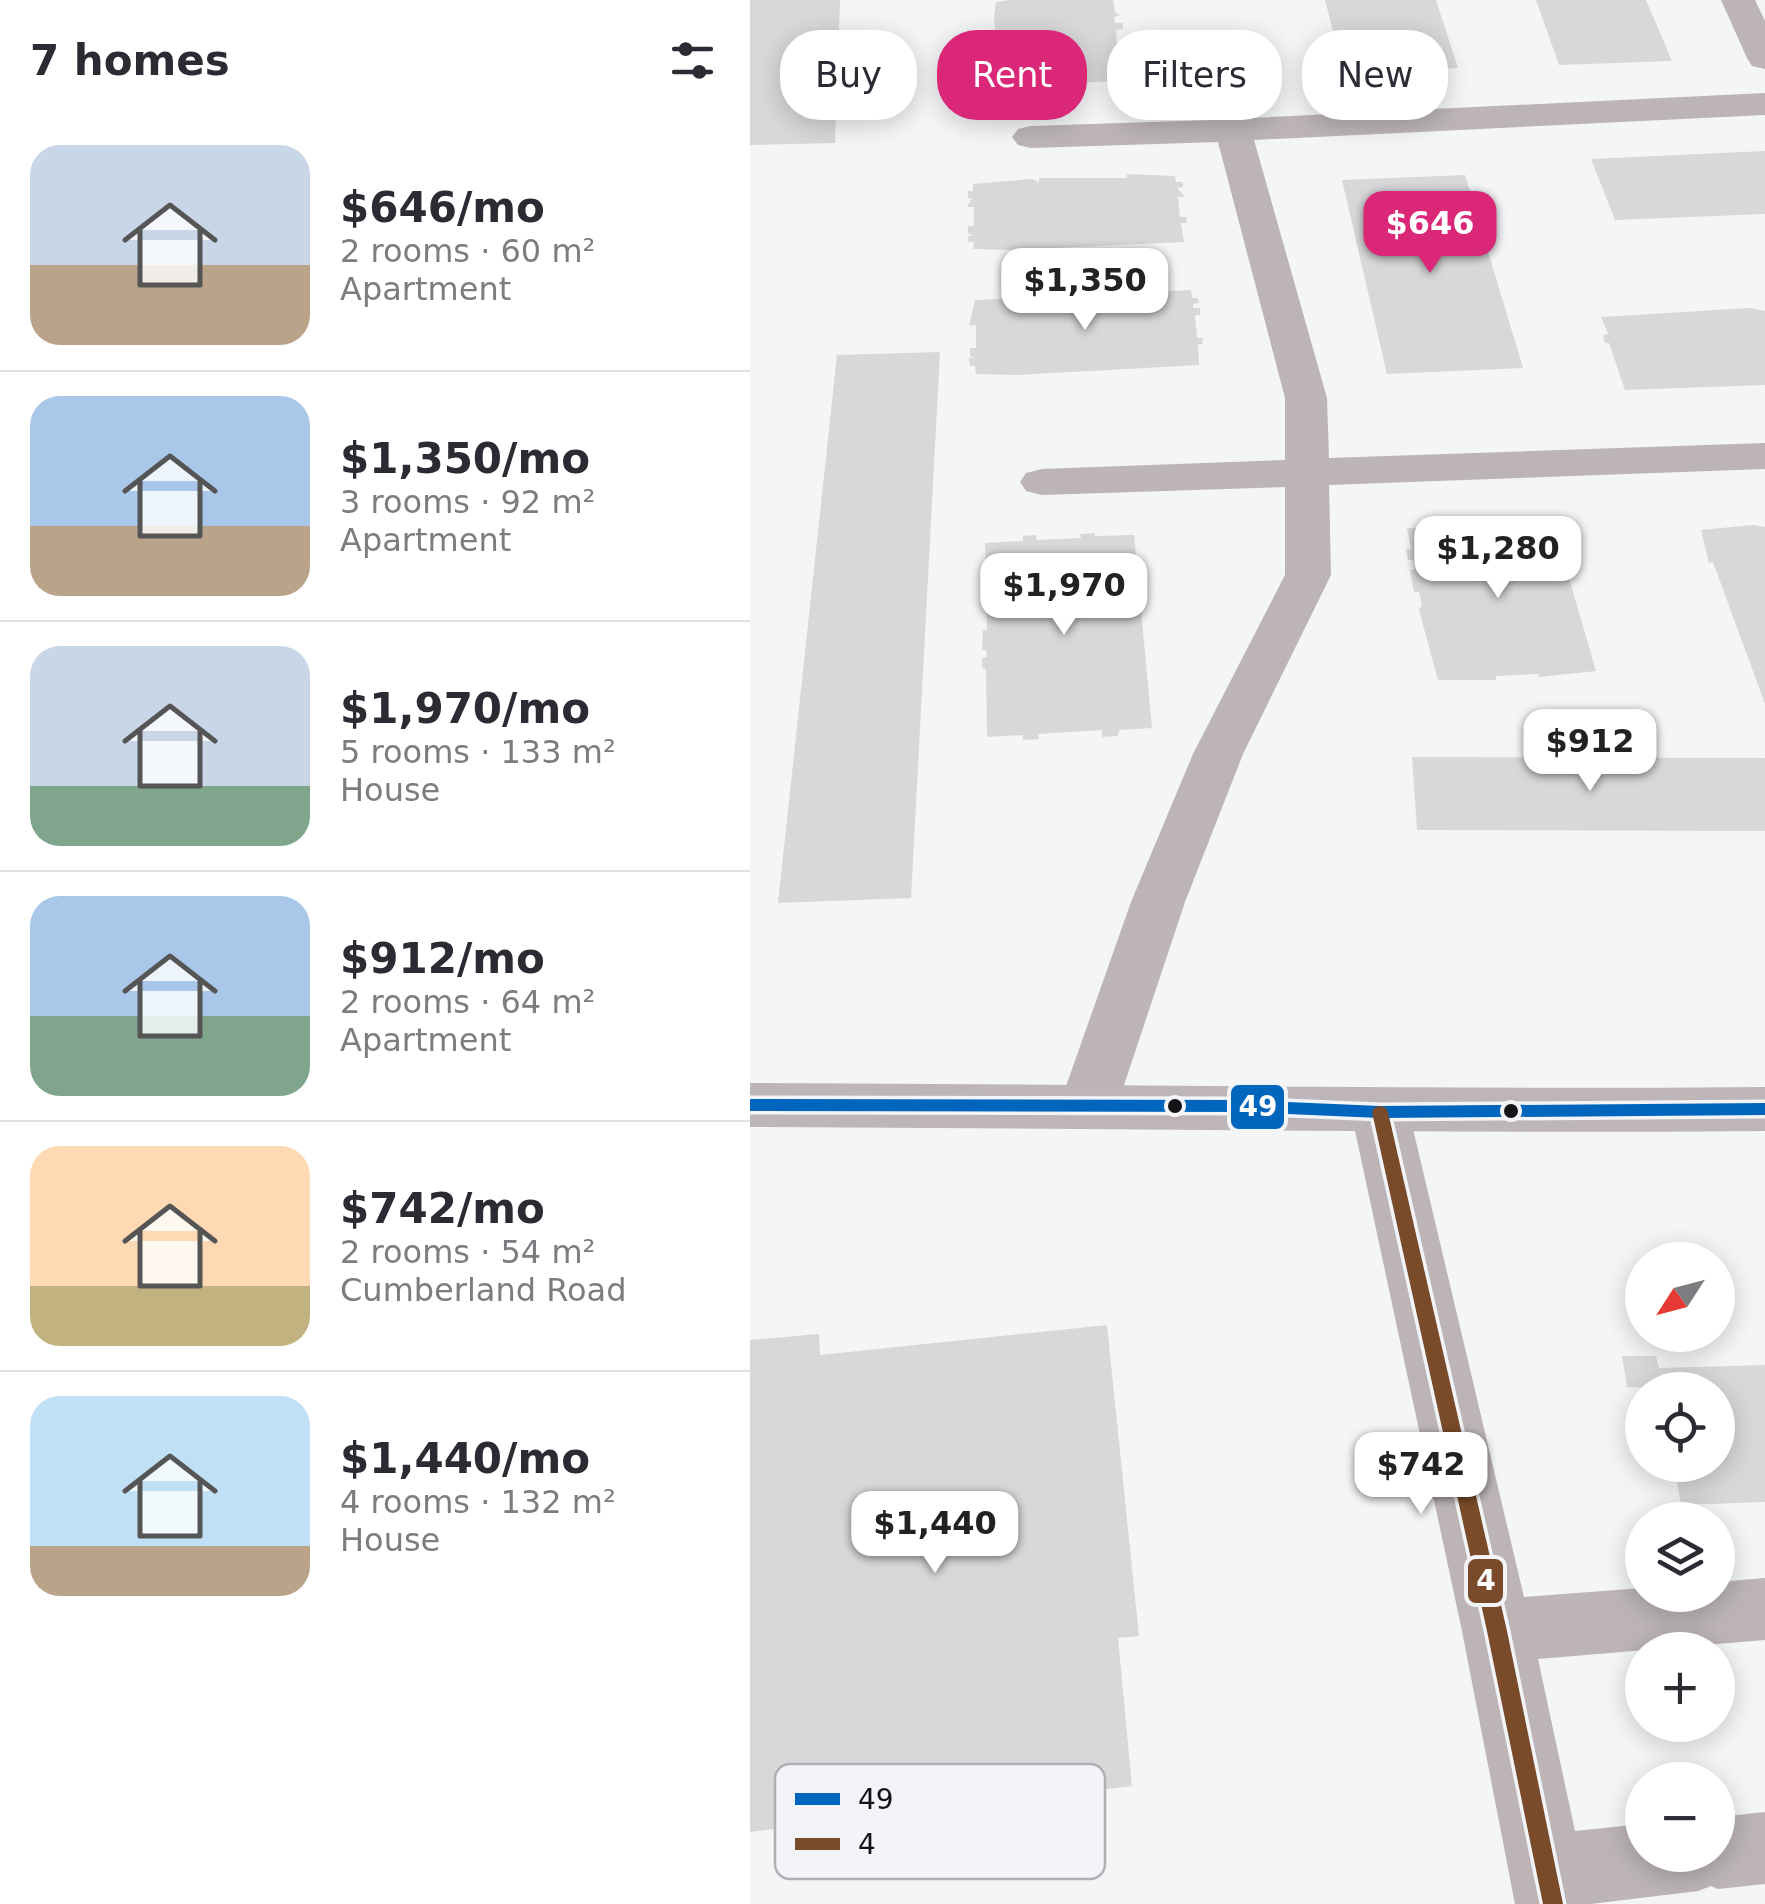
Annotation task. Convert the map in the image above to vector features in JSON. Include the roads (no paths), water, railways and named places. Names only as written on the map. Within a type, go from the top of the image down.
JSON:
[{"type":"main road","points":[[750,1105],[1244,1106],[1380,1112],[1765,1109]]},
{"type":"street","points":[[1738,0],[1765,58]]},
{"type":"street","points":[[1031,137],[1765,104]]},
{"type":"street","points":[[1088,1106],[1158,902],[1218,754],[1308,576],[1306,398],[1232,120]]},
{"type":"street","points":[[1042,482],[1765,456]]},
{"type":"street","points":[[1380,1112],[1497,1631],[1550,1887],[1625,1871]]},
{"type":"street","points":[[1497,1631],[1765,1610]]},
{"type":"street","points":[[1735,1851],[1765,1848]]}]
